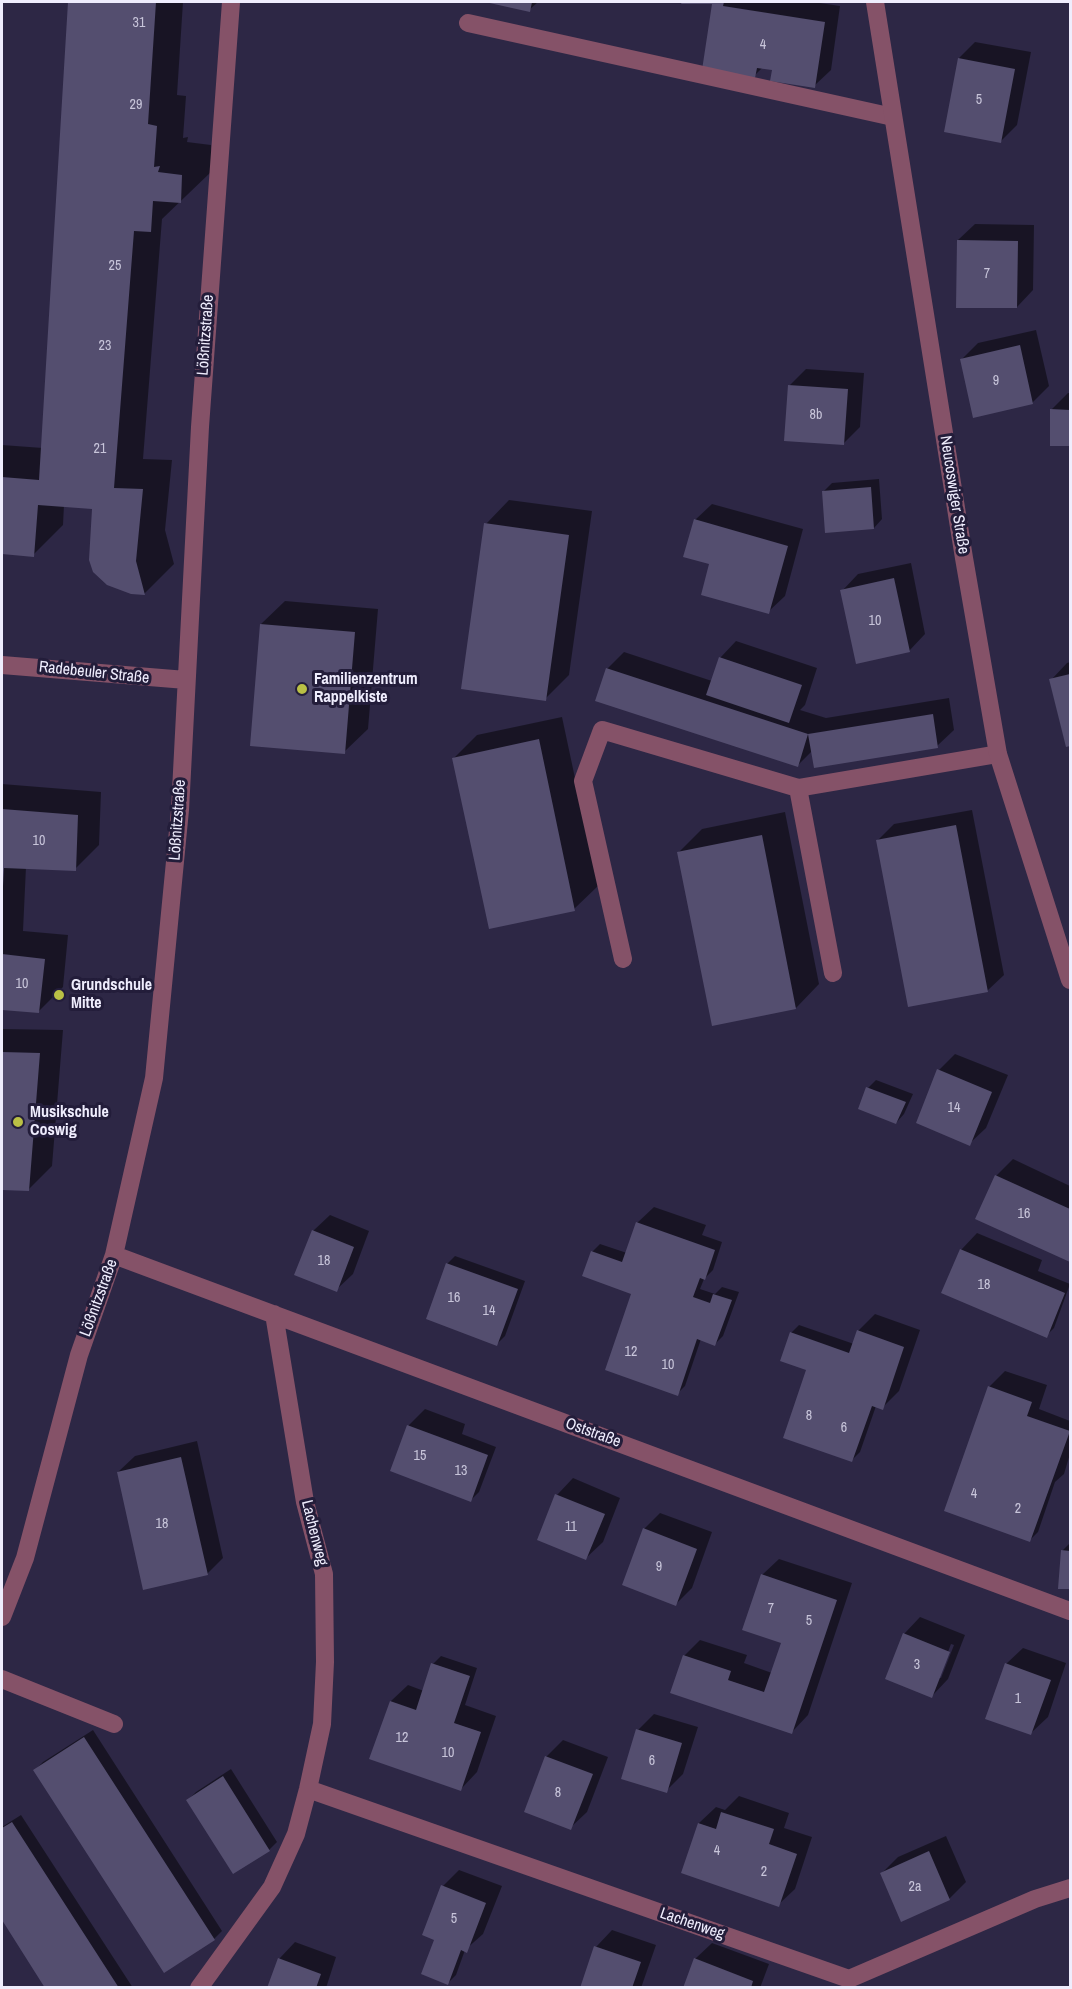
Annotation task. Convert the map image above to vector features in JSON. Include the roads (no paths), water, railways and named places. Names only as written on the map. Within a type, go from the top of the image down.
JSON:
[{"type":"street","name":"Lößnitzstraße","points":[[2,1617],[25,1558],[79,1355],[114,1255],[154,1078],[180,810],[200,427],[231,2]]},
{"type":"street","name":"Neucoswiger Straße","points":[[875,2],[964,558],[998,754],[1071,980]]},
{"type":"street","points":[[468,23],[893,117]]},
{"type":"street","name":"Radebeuler Straße","points":[[2,665],[186,681]]},
{"type":"street","points":[[623,959],[583,781],[602,730],[798,788],[998,754]]},
{"type":"street","points":[[798,788],[833,973]]},
{"type":"street","name":"Oststraße","points":[[114,1255],[1071,1611]]},
{"type":"street","name":"Lachenweg","points":[[199,1988],[272,1887],[296,1834],[322,1724],[325,1662],[324,1574],[305,1502],[273,1314]]},
{"type":"street","points":[[2,1679],[114,1724]]},
{"type":"street","name":"Lachenweg","points":[[308,1789],[849,1979],[1035,1899],[1071,1888]]},
{"type":"place","name":"Familienzentrum Rappelkiste","points":[[302,689]]},
{"type":"place","name":"Grundschule Mitte","points":[[59,995]]},
{"type":"place","name":"Musikschule Coswig","points":[[18,1122]]}]
